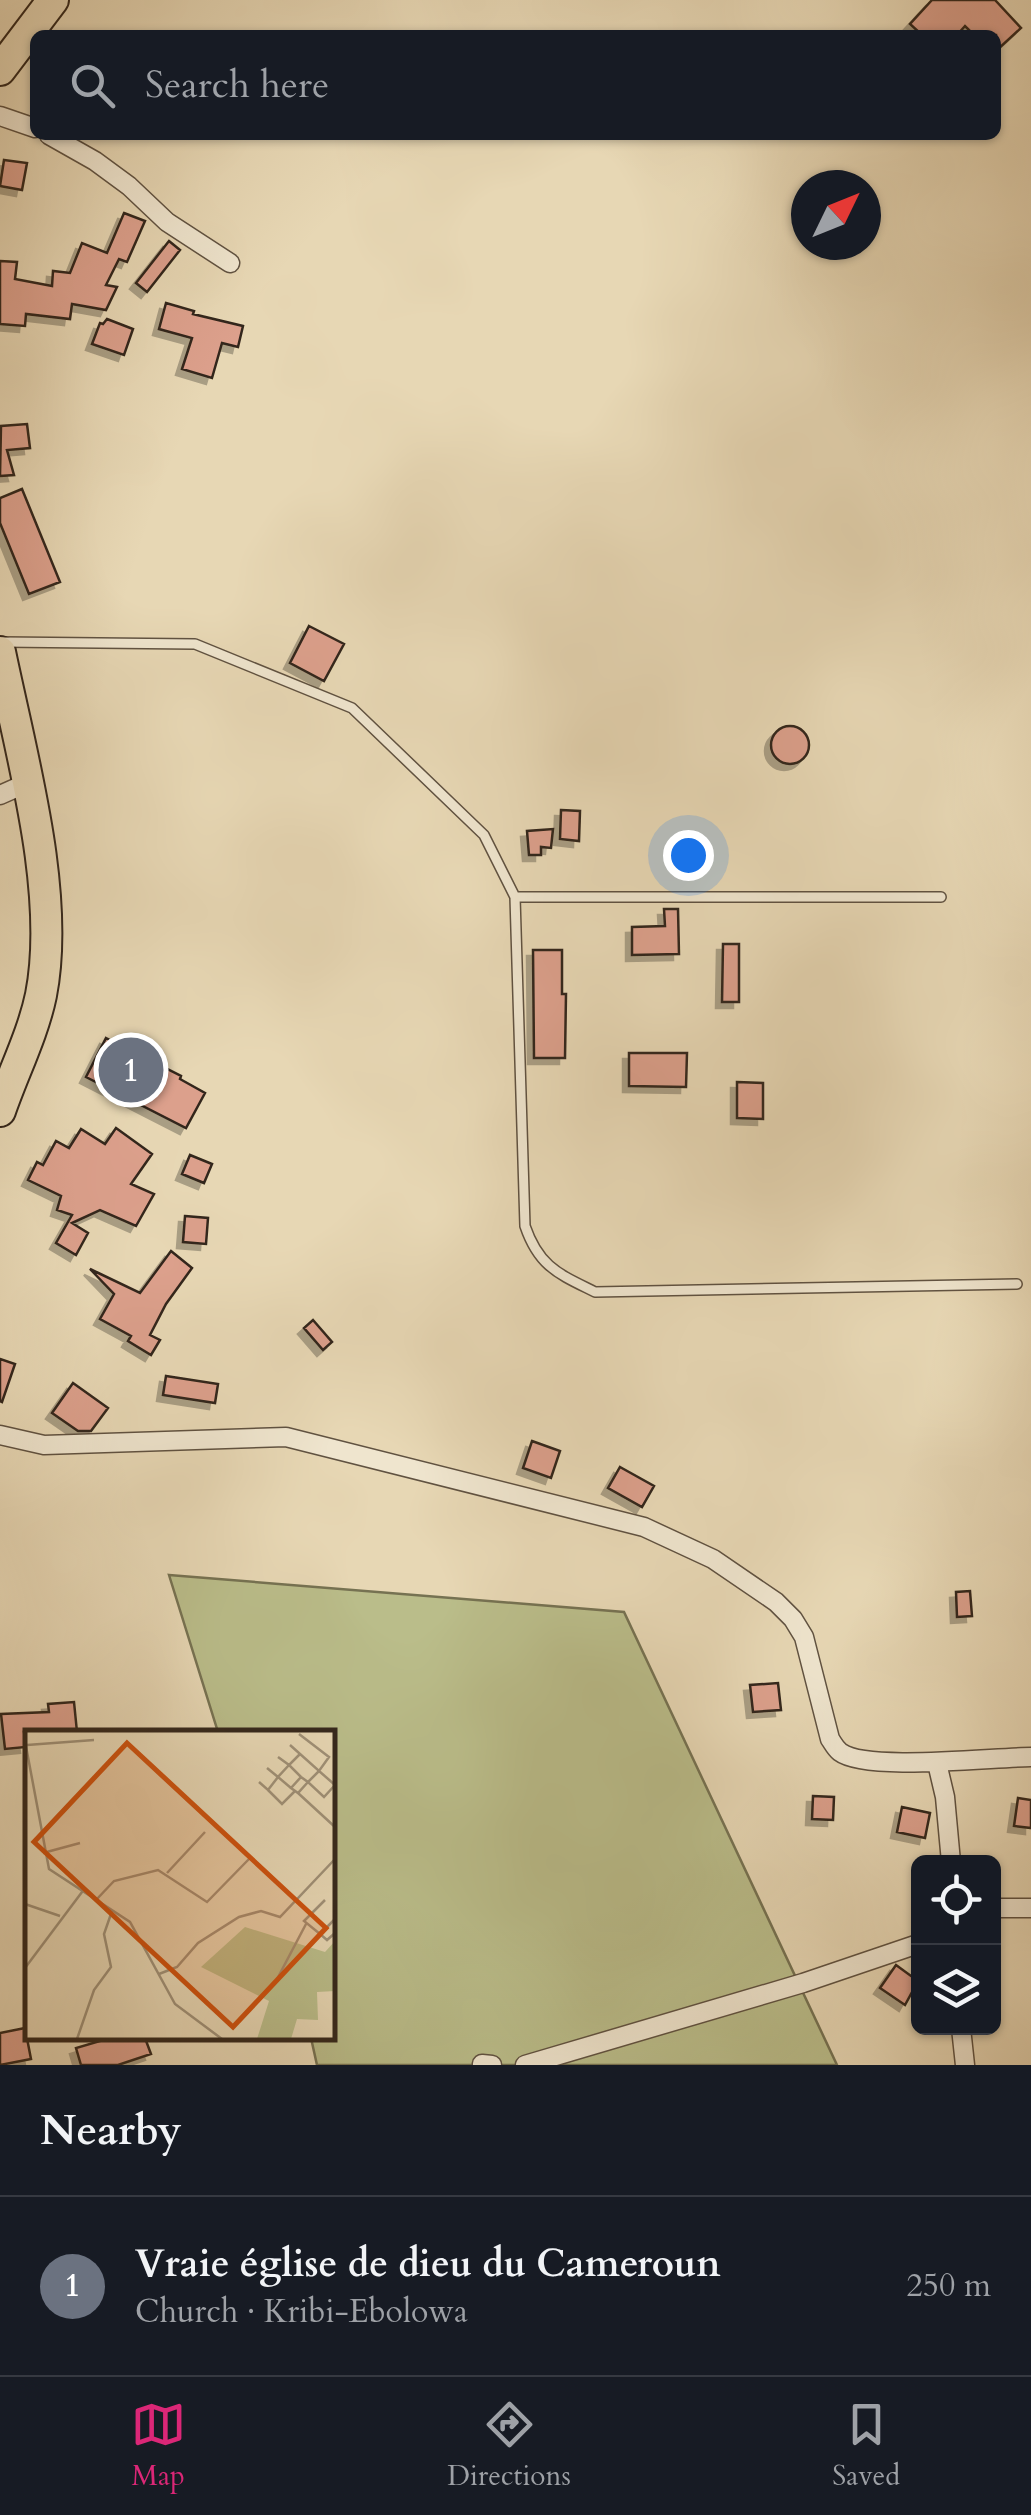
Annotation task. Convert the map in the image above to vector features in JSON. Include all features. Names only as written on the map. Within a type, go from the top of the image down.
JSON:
[{"type":"highway","points":[[0,70],[49,1]]},
{"type":"highway","points":[[0,652],[13,789],[47,908],[48,944],[40,998],[0,1111]]},
{"type":"street","points":[[0,116],[30,126]]},
{"type":"street","points":[[58,140],[96,161],[167,222],[230,263]]},
{"type":"street","points":[[0,1436],[44,1444],[286,1437],[644,1527],[713,1558],[793,1618],[804,1636],[830,1739],[840,1752],[855,1758],[937,1763],[1031,1758]]},
{"type":"street","points":[[937,1763],[945,1797],[950,1855]]},
{"type":"street","points":[[1001,1908],[1031,1908]]},
{"type":"street","points":[[525,2065],[754,1998],[915,1945]]},
{"type":"street","points":[[962,2035],[965,2065]]},
{"type":"street","points":[[482,2064],[492,2065]]},
{"type":"lane","points":[[0,642],[195,644],[352,708],[484,835],[515,898],[526,1226],[533,1250],[560,1275],[595,1292],[1017,1284]]},
{"type":"lane","points":[[515,898],[941,897]]},
{"type":"green space","points":[[169,1575],[624,1612],[837,2065],[317,2065],[311,2040],[335,2040],[335,1730],[217,1730]]},
{"type":"building","points":[[932,0],[995,0],[1021,28],[1001,46],[1001,30],[969,30],[965,26],[961,30],[917,30],[910,24]]},
{"type":"building","points":[[4,160],[27,163],[22,190],[0,186]]},
{"type":"building","points":[[124,213],[145,221],[127,262],[119,259],[106,285],[117,287],[106,310],[72,304],[70,319],[26,314],[25,326],[0,324],[0,261],[17,262],[15,279],[52,286],[53,271],[70,273],[82,243],[107,253]]},
{"type":"building","points":[[169,241],[180,250],[147,292],[136,283]]},
{"type":"building","points":[[166,303],[243,326],[238,347],[222,343],[212,378],[182,369],[192,338],[159,329]]},
{"type":"building","points":[[107,319],[133,329],[124,355],[92,344],[100,323]]},
{"type":"building","points":[[27,424],[30,448],[7,450],[14,475],[0,476],[1,426]]},
{"type":"building","points":[[22,489],[60,582],[29,594],[0,523],[0,498]]},
{"type":"building","points":[[309,626],[344,644],[324,681],[290,663]]},
{"type":"building","points":[[790,726],[804,731],[809,745],[804,759],[790,764],[776,759],[771,745],[776,731]]},
{"type":"building","points":[[561,810],[580,811],[579,841],[560,839]]},
{"type":"building","points":[[553,829],[551,848],[541,847],[541,855],[529,855],[527,831]]},
{"type":"building","points":[[664,909],[678,909],[679,954],[632,955],[632,927],[665,926]]},
{"type":"building","points":[[723,944],[739,944],[739,1002],[722,1002]]},
{"type":"building","points":[[533,950],[562,950],[565,1058],[534,1058]]},
{"type":"building","points":[[106,1038],[181,1076],[180,1079],[205,1093],[186,1128],[86,1077]]},
{"type":"building","points":[[629,1053],[687,1053],[686,1087],[629,1086]]},
{"type":"building","points":[[737,1082],[763,1083],[763,1119],[737,1118]]},
{"type":"building","points":[[116,1128],[152,1154],[131,1184],[154,1194],[136,1226],[100,1210],[72,1223],[88,1233],[76,1255],[56,1243],[72,1215],[57,1210],[61,1196],[28,1180],[37,1162],[43,1165],[56,1141],[69,1148],[81,1129],[105,1144]]},
{"type":"building","points":[[190,1155],[212,1164],[204,1183],[182,1174]]},
{"type":"building","points":[[185,1216],[208,1218],[206,1244],[183,1242]]},
{"type":"building","points":[[171,1251],[192,1268],[150,1335],[160,1340],[151,1355],[128,1341],[131,1336],[100,1319],[114,1294],[90,1269],[140,1293]]},
{"type":"building","points":[[313,1320],[332,1342],[323,1350],[304,1328]]},
{"type":"building","points":[[0,1359],[15,1364],[2,1402],[0,1401]]},
{"type":"building","points":[[166,1376],[218,1384],[215,1403],[163,1395]]},
{"type":"building","points":[[73,1383],[108,1408],[91,1431],[78,1431],[52,1413]]},
{"type":"building","points":[[532,1441],[560,1451],[551,1478],[523,1468]]},
{"type":"building","points":[[620,1467],[654,1486],[642,1507],[608,1488]]},
{"type":"building","points":[[970,1591],[972,1616],[957,1617],[956,1592]]},
{"type":"building","points":[[778,1683],[781,1710],[753,1712],[750,1685]]},
{"type":"building","points":[[74,1702],[77,1730],[25,1730],[25,1747],[5,1749],[1,1714],[49,1712],[48,1704]]},
{"type":"building","points":[[813,1796],[834,1797],[833,1820],[812,1819]]},
{"type":"building","points":[[1018,1798],[1031,1800],[1031,1828],[1014,1826]]},
{"type":"building","points":[[902,1807],[930,1813],[925,1838],[897,1832]]},
{"type":"building","points":[[896,1965],[911,1976],[911,1994],[905,2005],[880,1988]]},
{"type":"building","points":[[25,2028],[31,2059],[0,2065],[0,2033]]},
{"type":"building","points":[[103,2040],[146,2040],[151,2054],[118,2065],[81,2065],[76,2048]]},
{"type":"place","name":"Vraie église de dieu du Cameroun","points":[[131,1070]]}]
